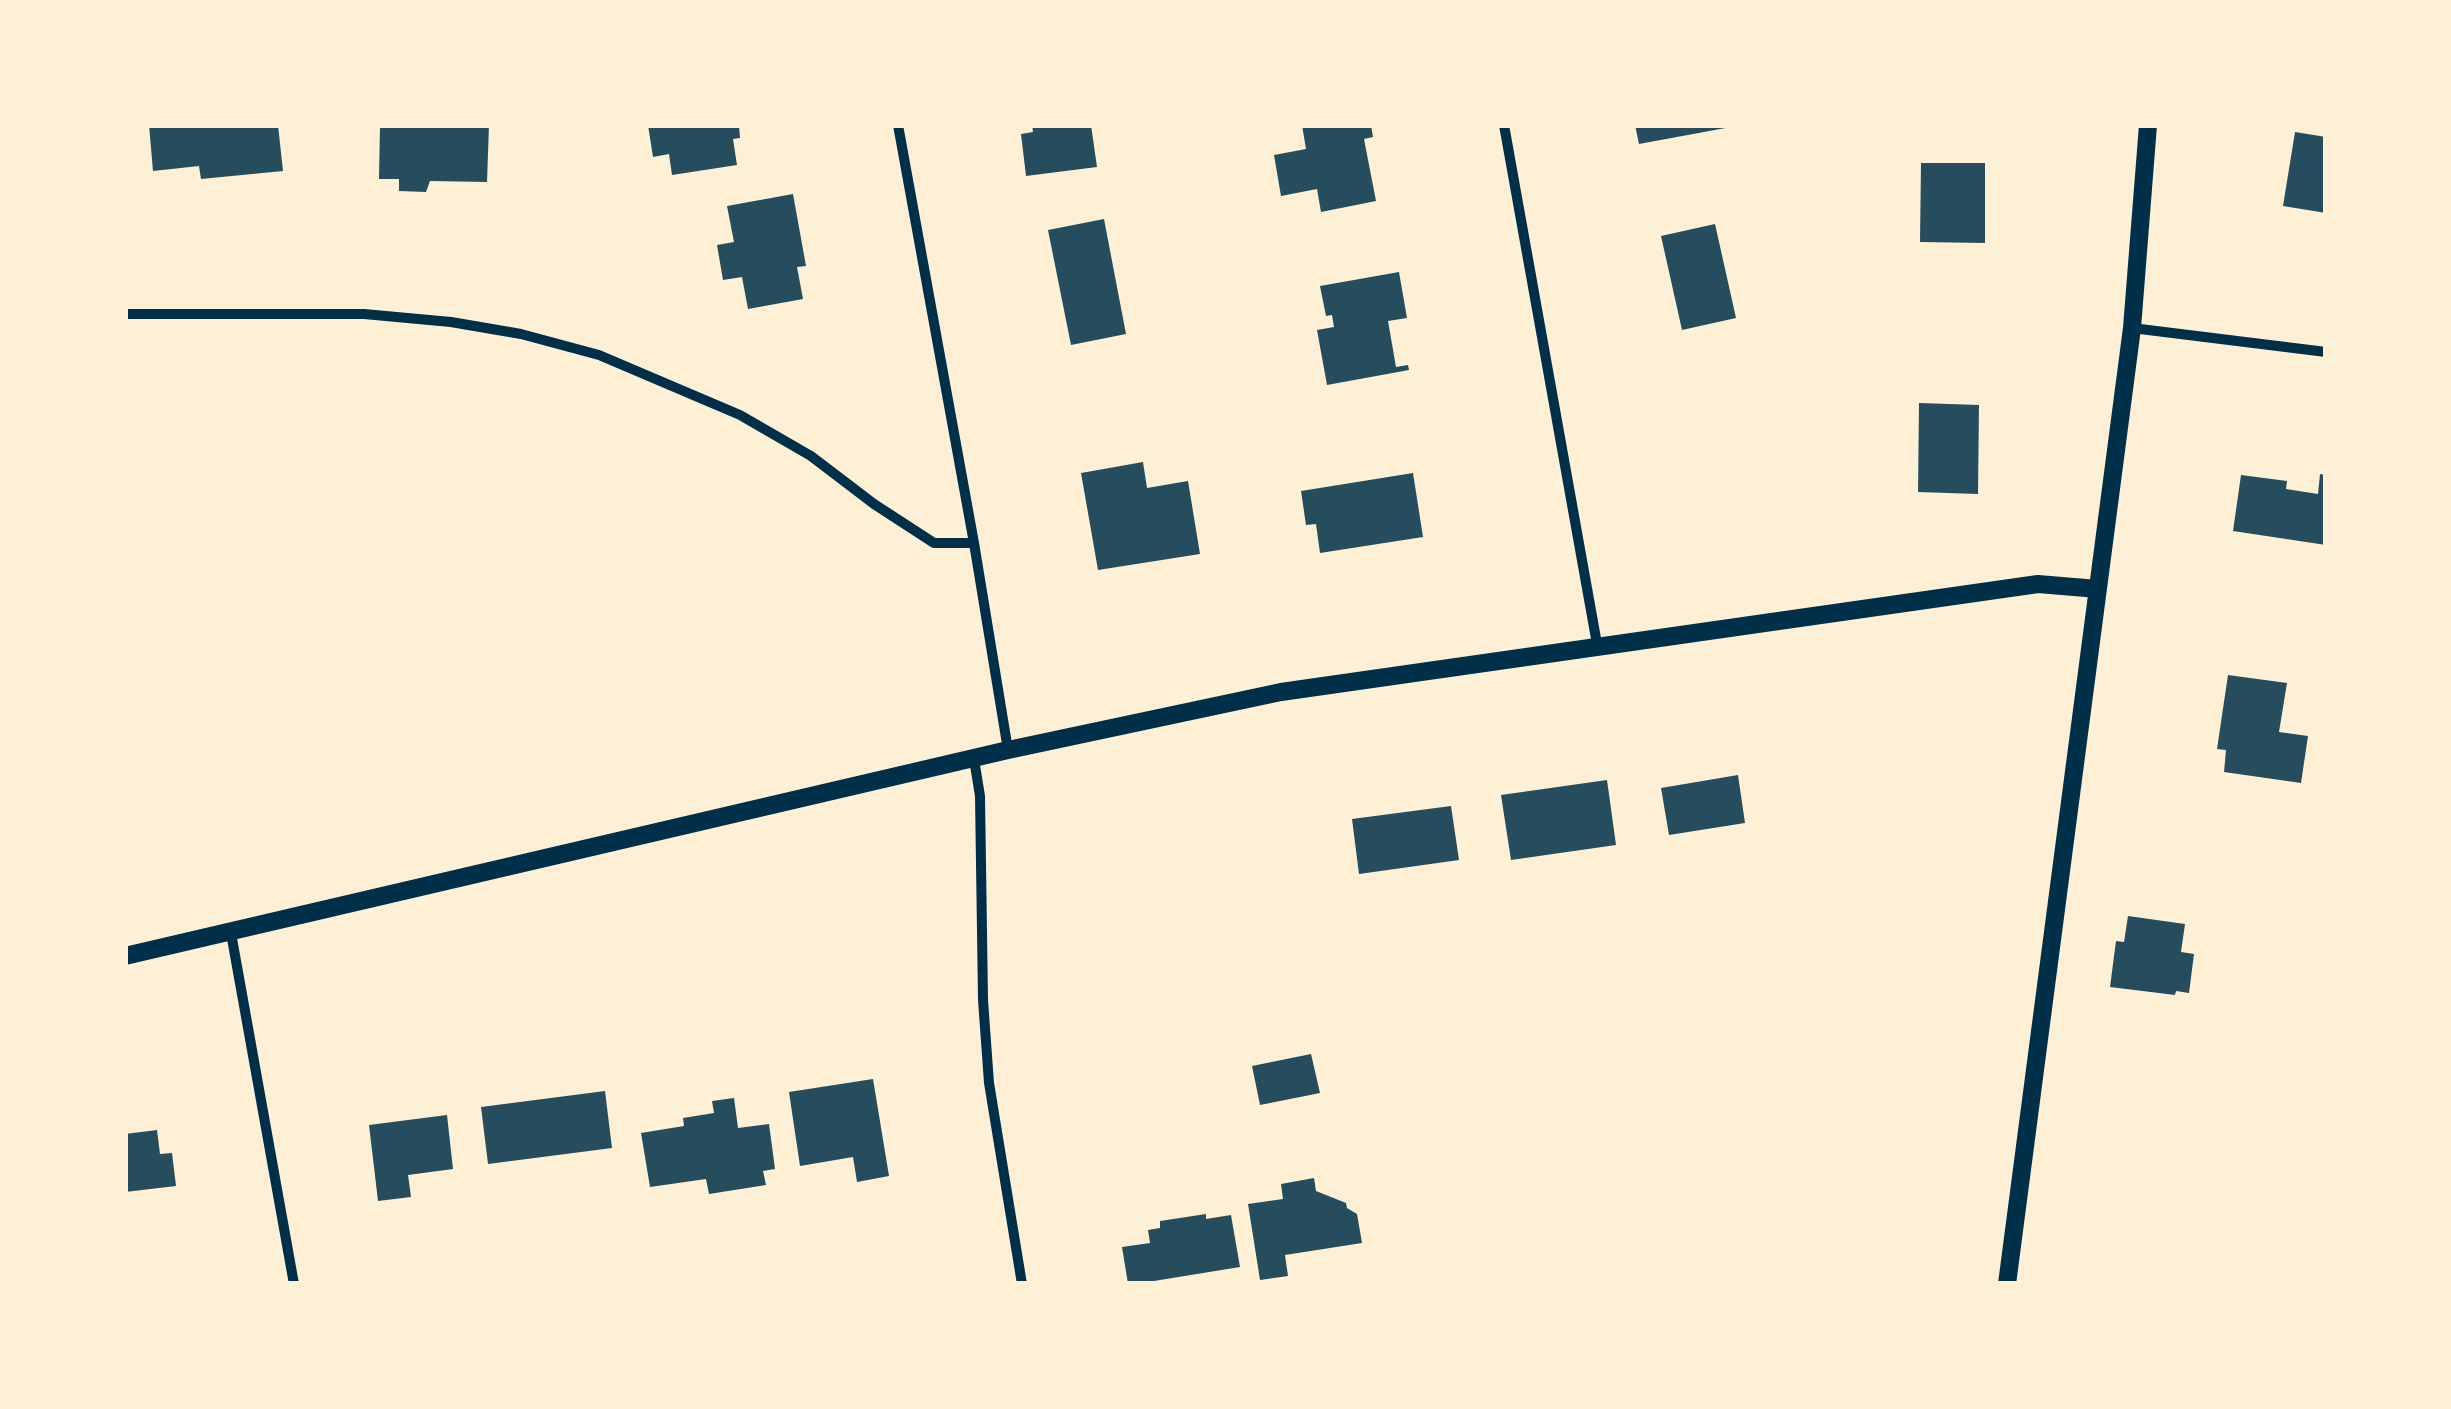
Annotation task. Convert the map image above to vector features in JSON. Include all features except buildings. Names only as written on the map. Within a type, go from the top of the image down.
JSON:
[{"type":"street","points":[[898,125],[1008,750]]},
{"type":"street","points":[[1504,125],[1597,644]]},
{"type":"street","points":[[2006,1284],[2132,328],[2148,125]]},
{"type":"street","points":[[125,314],[364,314],[451,322],[568,346],[600,355],[740,414],[810,456],[934,544],[974,544]]},
{"type":"street","points":[[2132,328],[2326,352]]},
{"type":"street","points":[[125,956],[1008,750],[1281,692],[2038,584],[2098,590]]},
{"type":"street","points":[[974,758],[980,796],[983,1000],[989,1083],[1022,1284]]},
{"type":"street","points":[[231,933],[294,1284]]}]
